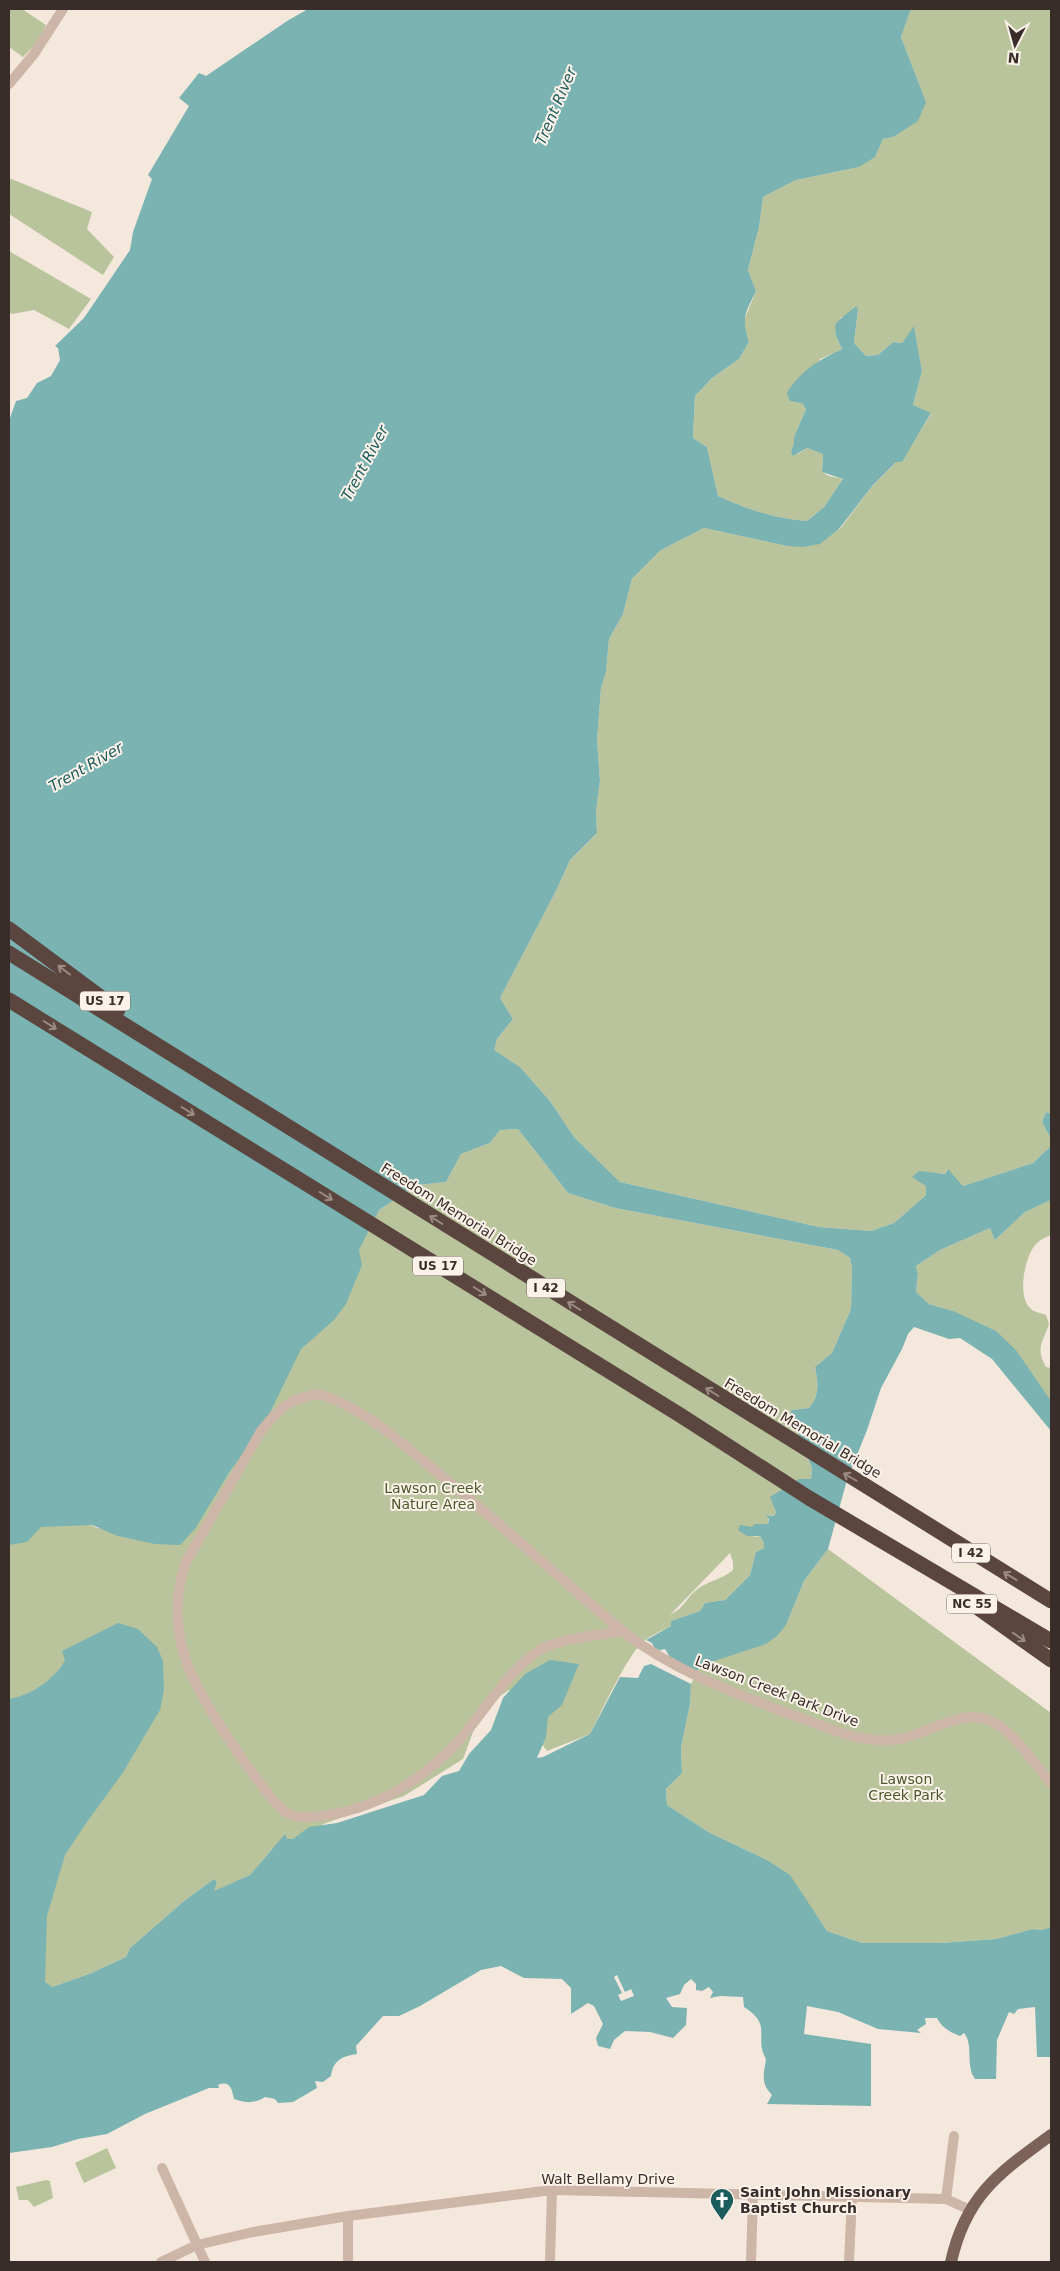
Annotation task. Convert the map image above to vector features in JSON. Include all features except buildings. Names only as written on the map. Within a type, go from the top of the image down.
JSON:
[{"type":"highway","name":"US 17","points":[[9,929],[201,1073]]},
{"type":"highway","name":"Freedom Memorial Bridge","points":[[9,953],[823,1461],[893,1502],[968,1551],[1051,1601]]},
{"type":"highway","name":"US 17","points":[[9,1000],[680,1415],[809,1498],[1051,1641]]},
{"type":"highway","name":"NC 55","points":[[893,1548],[1051,1660]]},
{"type":"main road","points":[[951,2262],[956,2242],[970,2210],[983,2190],[994,2178],[1051,2135]]},
{"type":"street","points":[[9,84],[34,54],[62,9]]},
{"type":"street","name":"Lawson Creek Park Drive","points":[[622,1631],[568,1641],[540,1650],[514,1669],[452,1748],[403,1789],[369,1804],[306,1818],[289,1814],[275,1802],[239,1752],[200,1692],[183,1649],[176,1605],[179,1583],[186,1562],[250,1448],[266,1424],[286,1405],[302,1396],[319,1394],[338,1400],[383,1429],[441,1476],[622,1631],[649,1651],[701,1679],[834,1730],[870,1740],[894,1740],[918,1734],[956,1719],[974,1716],[993,1721],[1010,1735],[1051,1783]]},
{"type":"street","points":[[946,2199],[954,2136]]},
{"type":"street","points":[[162,2168],[205,2262]]},
{"type":"street","points":[[550,2262],[552,2190]]},
{"type":"street","name":"Walt Bellamy Drive","points":[[161,2262],[197,2245],[253,2232],[348,2216],[552,2190],[946,2199],[970,2210]]},
{"type":"street","points":[[751,2262],[753,2195]]},
{"type":"street","points":[[849,2262],[852,2196]]},
{"type":"street","points":[[348,2216],[348,2262]]},
{"type":"green space","points":[[9,9],[22,9],[46,25],[37,43],[23,57],[9,47]]},
{"type":"green space","points":[[911,9],[1051,9],[1051,1114],[1046,1112],[1042,1122],[1051,1139],[1051,1146],[1033,1163],[963,1186],[947,1169],[945,1174],[939,1173],[926,1186],[926,1195],[894,1223],[871,1231],[819,1227],[620,1182],[574,1137],[550,1101],[520,1067],[493,1050],[497,1039],[513,1019],[500,998],[557,889],[570,860],[597,833],[596,812],[600,780],[597,741],[601,688],[606,672],[609,639],[623,614],[632,579],[661,550],[704,528],[787,546],[840,529],[873,485],[896,462],[902,461],[931,414],[913,405],[922,371],[914,327],[902,343],[893,342],[878,355],[866,356],[854,343],[858,309],[855,306],[847,315],[840,318],[836,336],[842,349],[820,359],[816,365],[811,367],[802,403],[806,409],[794,437],[791,451],[798,454],[807,448],[823,454],[822,472],[829,476],[843,479],[824,507],[807,521],[761,513],[718,496],[707,447],[693,438],[695,396],[712,378],[739,359],[749,342],[743,323],[756,291],[748,270],[759,227],[763,197],[796,180],[859,167],[879,148],[883,139],[893,137],[926,102],[901,37]]},
{"type":"green space","points":[[9,178],[92,212],[87,229],[114,257],[103,275],[9,214]]},
{"type":"green space","points":[[9,251],[91,299],[69,329],[34,310],[9,313]]},
{"type":"green space","name":"Lawson Creek Nature Area","points":[[518,1129],[568,1193],[615,1208],[838,1250],[850,1258],[852,1268],[851,1309],[832,1353],[815,1367],[817,1394],[813,1403],[809,1408],[792,1410],[790,1413],[812,1468],[811,1479],[774,1504],[776,1512],[774,1516],[769,1515],[768,1524],[753,1537],[760,1536],[764,1543],[764,1548],[756,1552],[750,1575],[725,1600],[705,1603],[700,1611],[671,1621],[671,1626],[644,1641],[623,1670],[590,1734],[547,1751],[535,1735],[530,1694],[509,1690],[482,1708],[463,1759],[404,1796],[326,1823],[272,1849],[250,1875],[213,1892],[217,1882],[214,1879],[184,1901],[130,1948],[126,1957],[89,1974],[52,1987],[24,1972],[62,1664],[52,1677],[39,1687],[24,1695],[9,1699],[9,1510],[53,1507],[97,1528],[135,1529],[379,1210],[417,1185],[446,1182],[461,1154],[490,1143],[500,1130]],"holes":[[[730,1553],[733,1570],[699,1588],[679,1609],[670,1615]]]},
{"type":"green space","points":[[1051,1200],[1051,1235],[1042,1239],[1029,1256],[1023,1286],[1026,1303],[1032,1310],[1046,1315],[1049,1324],[1041,1345],[1041,1355],[1046,1367],[1051,1368],[1051,1401],[953,1311],[929,1304],[916,1292],[918,1274],[916,1266],[940,1250],[990,1228],[996,1239],[1025,1212]]},
{"type":"green space","name":"Lawson Creek Park","points":[[828,1549],[1051,1713],[1051,1927],[1042,1930],[1032,1929],[996,1939],[941,1943],[862,1943],[827,1931],[809,1905],[767,1860],[710,1833],[667,1805],[666,1789],[682,1773],[681,1748],[690,1704],[691,1684],[700,1667],[786,1625],[804,1581]]},
{"type":"green space","points":[[107,2148],[116,2168],[84,2183],[75,2163]]},
{"type":"green space","points":[[46,2180],[50,2181],[53,2198],[34,2207],[28,2200],[19,2200],[16,2187]]},
{"type":"water","name":"Trent River","points":[[308,9],[911,9],[901,37],[926,102],[918,121],[893,137],[883,139],[875,157],[859,167],[796,180],[763,197],[759,227],[748,270],[756,291],[745,316],[745,327],[749,342],[739,359],[712,378],[695,396],[693,438],[707,447],[718,496],[761,513],[807,521],[824,507],[843,479],[822,472],[823,454],[807,448],[793,456],[791,451],[794,437],[806,409],[802,403],[790,401],[787,393],[798,378],[811,366],[842,349],[836,336],[835,325],[856,306],[858,309],[854,343],[866,356],[878,355],[893,342],[902,343],[914,326],[922,371],[913,405],[931,413],[902,462],[896,462],[873,485],[839,529],[820,544],[803,547],[787,546],[704,528],[661,550],[632,579],[623,614],[609,639],[606,672],[601,688],[597,741],[600,780],[596,812],[597,833],[570,860],[557,889],[500,998],[513,1019],[497,1039],[494,1050],[520,1067],[550,1101],[574,1137],[620,1182],[819,1227],[871,1231],[894,1223],[926,1195],[926,1186],[912,1177],[919,1171],[945,1174],[948,1169],[963,1186],[1033,1163],[1051,1146],[1051,1200],[1025,1212],[995,1240],[990,1228],[940,1250],[916,1266],[918,1274],[916,1292],[929,1304],[953,1311],[996,1331],[1016,1350],[1051,1401],[1051,1431],[992,1359],[960,1338],[949,1339],[914,1327],[908,1334],[881,1388],[847,1480],[828,1549],[804,1581],[786,1625],[777,1636],[766,1644],[700,1667],[696,1673],[671,1659],[665,1649],[656,1651],[652,1643],[646,1640],[671,1626],[671,1621],[700,1611],[705,1603],[725,1600],[750,1575],[756,1552],[764,1548],[764,1543],[760,1536],[747,1536],[738,1530],[740,1525],[752,1527],[755,1524],[768,1524],[769,1519],[766,1515],[774,1516],[776,1512],[770,1497],[799,1479],[811,1479],[812,1468],[790,1413],[792,1410],[809,1408],[813,1403],[817,1394],[815,1367],[832,1353],[851,1309],[852,1268],[850,1258],[838,1250],[615,1208],[568,1193],[518,1129],[500,1130],[490,1143],[461,1154],[446,1182],[417,1185],[379,1210],[359,1250],[362,1265],[346,1304],[334,1320],[301,1349],[262,1429],[230,1471],[195,1529],[180,1545],[155,1544],[118,1536],[92,1525],[41,1527],[27,1542],[9,1545],[9,421],[16,401],[27,398],[37,383],[51,376],[60,360],[58,348],[55,346],[84,318],[130,250],[133,232],[152,179],[148,175],[189,106],[179,98],[199,73],[206,76]]},
{"type":"water","points":[[1046,1112],[1051,1114],[1051,1139],[1042,1122]]},
{"type":"water","points":[[118,1623],[138,1629],[157,1647],[163,1661],[164,1690],[160,1710],[122,1774],[65,1855],[47,1916],[45,1982],[52,1987],[89,1974],[126,1957],[130,1948],[184,1901],[214,1879],[217,1882],[214,1891],[250,1875],[285,1834],[287,1839],[293,1839],[309,1827],[337,1823],[424,1795],[442,1776],[459,1771],[469,1754],[491,1730],[503,1698],[525,1674],[550,1660],[579,1664],[562,1705],[548,1717],[546,1737],[537,1758],[543,1757],[590,1734],[620,1677],[638,1678],[644,1666],[651,1664],[691,1684],[690,1704],[681,1748],[682,1773],[666,1789],[667,1805],[710,1833],[767,1860],[790,1875],[827,1931],[862,1943],[941,1943],[996,1939],[1032,1929],[1042,1930],[1051,1927],[1051,2057],[1037,2057],[1035,2007],[1018,2009],[1014,2014],[1009,2012],[997,2040],[996,2079],[975,2079],[970,2068],[969,2043],[964,2033],[960,2036],[950,2031],[937,2018],[925,2018],[926,2024],[917,2030],[921,2033],[878,2029],[838,2012],[807,2006],[804,2034],[871,2044],[871,2106],[767,2104],[772,2095],[764,2082],[766,2059],[761,2044],[761,2026],[753,2014],[744,2007],[743,1997],[720,1996],[710,1998],[713,1992],[709,1987],[702,1991],[696,1990],[696,1984],[691,1979],[684,1985],[680,1994],[666,1998],[672,2007],[687,2008],[686,2025],[673,2038],[650,2032],[625,2031],[614,2040],[610,2049],[598,2046],[596,2038],[603,2024],[594,2006],[588,2003],[571,2014],[571,1988],[562,1979],[524,1978],[501,1966],[481,1970],[420,2006],[399,2016],[383,2016],[356,2046],[357,2054],[347,2056],[336,2063],[331,2076],[323,2082],[315,2081],[317,2088],[293,2102],[278,2103],[275,2099],[265,2097],[253,2102],[234,2099],[230,2086],[222,2084],[218,2085],[219,2088],[209,2088],[145,2114],[107,2134],[78,2139],[52,2147],[9,2153],[9,1699],[41,1686],[55,1674],[65,1660],[62,1651]]},
{"type":"pier","points":[[617,1975],[625,1992],[631,1989],[634,1996],[621,2001],[618,1995],[622,1993],[614,1977]]},
{"type":"place","name":"Saint John Missionary Baptist Church","points":[[722,2221]]}]
